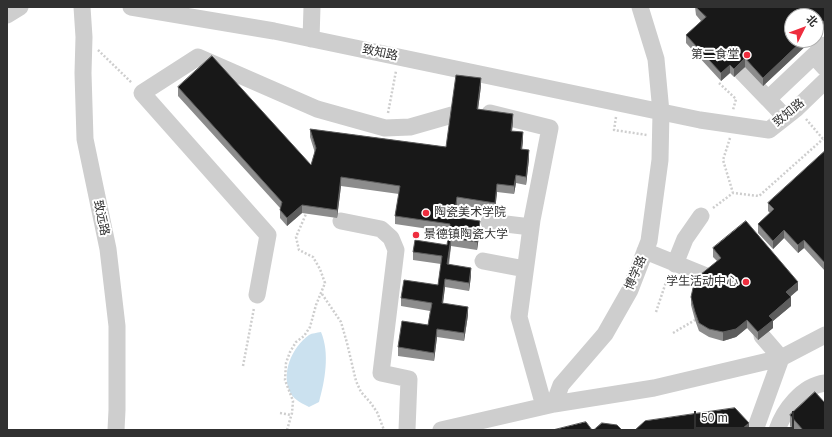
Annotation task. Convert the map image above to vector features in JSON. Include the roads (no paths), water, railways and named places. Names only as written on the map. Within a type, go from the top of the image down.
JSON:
[{"type":"street","points":[[7,15],[20,7]]},
{"type":"street","name":"致远路","points":[[82,7],[84,36],[83,74],[85,139],[108,249],[117,326],[116,430]]},
{"type":"street","name":"致知路","points":[[131,7],[274,31],[700,120],[734,118],[769,130],[825,81]]},
{"type":"street","points":[[311,39],[313,7]]},
{"type":"street","name":"博学路","points":[[549,405],[561,385],[605,334],[630,290],[650,241],[660,160],[661,112],[656,59],[640,7]]},
{"type":"street","points":[[257,295],[268,235],[142,93],[198,57],[317,109],[385,128],[410,127],[452,115]]},
{"type":"street","points":[[768,100],[821,57]]},
{"type":"street","points":[[742,72],[768,100],[791,112]]},
{"type":"street","points":[[478,110],[550,128],[531,227],[519,317],[549,405]]},
{"type":"street","points":[[675,264],[685,239],[701,216]]},
{"type":"street","points":[[341,221],[381,229],[391,238],[396,250],[381,373],[409,380],[407,430]]},
{"type":"street","points":[[489,222],[531,227]]},
{"type":"street","points":[[645,251],[709,277]]},
{"type":"street","points":[[483,261],[525,269]]},
{"type":"street","points":[[444,430],[549,405],[654,388],[781,358],[825,335]]},
{"type":"street","points":[[762,336],[781,358]]},
{"type":"street","points":[[755,430],[781,358]]},
{"type":"street","points":[[777,430],[781,419],[797,397],[817,384],[825,382]]},
{"type":"water","points":[[321,332],[324,340],[326,358],[325,376],[319,402],[309,407],[297,400],[291,394],[288,386],[287,370],[297,346],[310,334]]},
{"type":"place","name":"第二食堂","points":[[747,55]]},
{"type":"place","name":"陶瓷美术学院","points":[[426,213]]},
{"type":"place","name":"景德镇陶瓷大学","points":[[416,235]]},
{"type":"place","name":"学生活动中心","points":[[746,282]]}]
